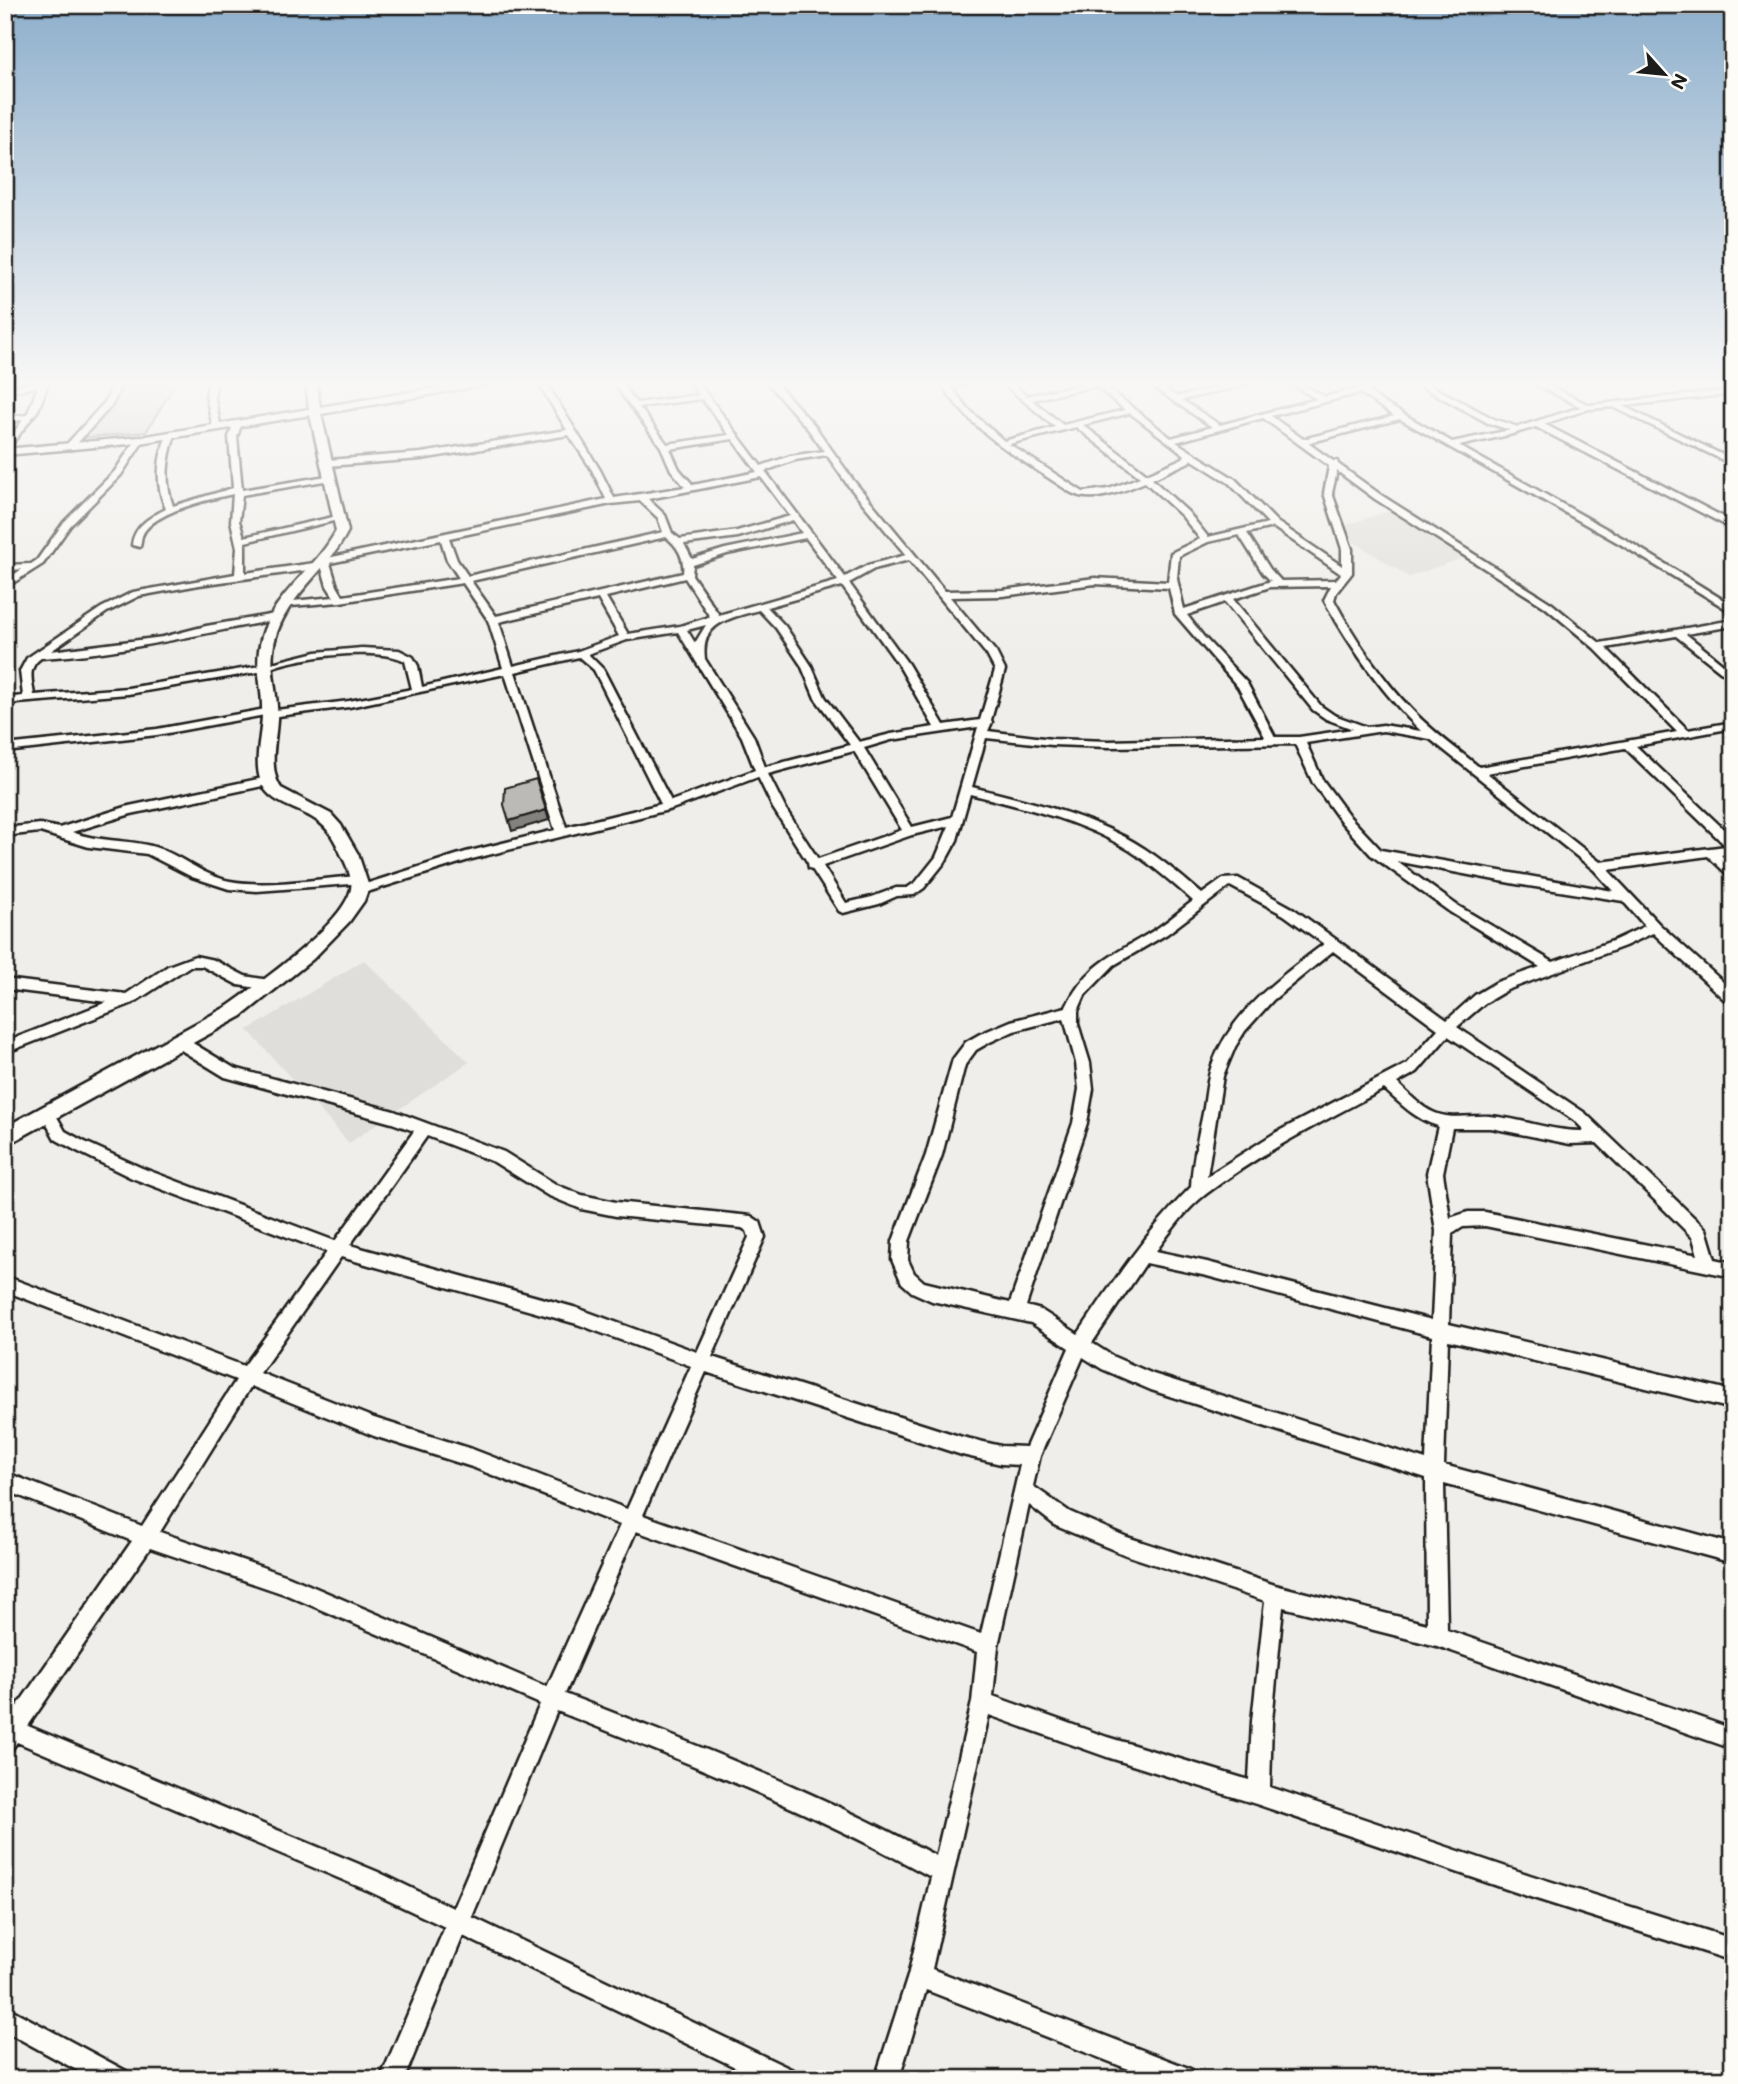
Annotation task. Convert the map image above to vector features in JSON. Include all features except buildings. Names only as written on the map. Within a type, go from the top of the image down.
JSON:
[{"type":"street","points":[[5,585],[45,556],[74,516],[112,478]]},
{"type":"street","points":[[163,478],[161,489],[171,511]]},
{"type":"street","points":[[236,478],[235,521],[242,559],[240,576]]},
{"type":"street","points":[[137,545],[138,534],[142,528],[171,511],[294,478]]},
{"type":"street","points":[[330,478],[342,531],[319,564],[278,611],[266,646],[264,667],[270,713],[267,736],[268,781],[269,787],[283,798],[331,822],[352,859],[360,885]]},
{"type":"street","points":[[602,478],[611,501]]},
{"type":"street","points":[[682,478],[692,489]]},
{"type":"street","points":[[29,699],[26,666],[104,610],[136,594],[319,564],[611,501],[692,489],[735,478]]},
{"type":"street","points":[[765,478],[810,534],[903,664],[940,728]]},
{"type":"street","points":[[681,629],[748,737],[761,772],[813,865],[843,908],[875,901],[896,892],[910,892],[920,885],[951,840],[1000,670],[992,654],[848,478]]},
{"type":"street","points":[[1053,478],[1079,494],[1090,494],[1146,479],[1185,514],[1205,540]]},
{"type":"street","points":[[1228,478],[1273,524],[1347,573]]},
{"type":"street","points":[[1331,478],[1328,493],[1347,549],[1347,573],[1329,600],[1388,688],[1433,736],[1598,867],[1654,927],[1733,999]]},
{"type":"street","points":[[1354,478],[1378,497],[1548,605],[1598,646],[1686,734]]},
{"type":"street","points":[[1511,478],[1625,543],[1733,610]]},
{"type":"street","points":[[1641,478],[1733,526]]},
{"type":"street","points":[[642,498],[662,517],[668,534],[678,542],[689,563],[687,575],[715,621]]},
{"type":"street","points":[[240,541],[339,517]]},
{"type":"street","points":[[678,542],[738,534],[795,517]]},
{"type":"street","points":[[1272,741],[1239,680],[1189,630],[1180,614],[1173,584],[1174,555],[1205,540],[1273,524]]},
{"type":"street","points":[[1242,533],[1266,571],[1278,583]]},
{"type":"street","points":[[37,656],[152,642],[278,611],[468,579],[668,534]]},
{"type":"street","points":[[689,563],[725,552],[810,534]]},
{"type":"street","points":[[444,536],[452,559],[468,579],[493,620],[561,831]]},
{"type":"street","points":[[5,749],[157,733],[418,691],[582,653],[625,637],[715,621],[760,605],[844,582],[870,568],[910,557]]},
{"type":"street","points":[[319,564],[340,599]]},
{"type":"street","points":[[5,568],[35,565]]},
{"type":"street","points":[[493,620],[687,575]]},
{"type":"street","points":[[941,594],[1002,593],[1095,581],[1173,584]]},
{"type":"street","points":[[1180,614],[1278,583],[1338,583]]},
{"type":"street","points":[[600,594],[625,637]]},
{"type":"street","points":[[1227,599],[1317,708],[1330,717],[1364,729]]},
{"type":"street","points":[[760,605],[780,626],[806,666],[820,698],[858,748],[909,832]]},
{"type":"street","points":[[700,660],[697,650],[701,639],[715,621]]},
{"type":"street","points":[[1598,646],[1733,624]]},
{"type":"street","points":[[1679,633],[1733,678]]},
{"type":"street","points":[[5,701],[140,690],[264,667],[300,656],[381,651],[407,657],[411,662],[418,691]]},
{"type":"street","points":[[582,653],[598,669],[668,806]]},
{"type":"street","points":[[1478,771],[1733,725]]},
{"type":"street","points":[[5,832],[40,828],[59,831],[89,843],[150,850],[205,878],[229,885],[360,885],[561,831],[668,806],[761,772],[891,737],[940,728],[985,728],[1052,742],[1110,744],[1298,740],[1383,728],[1433,736]]},
{"type":"street","points":[[1298,740],[1317,780],[1346,820],[1375,852],[1454,909],[1552,968]]},
{"type":"street","points":[[1629,745],[1733,847]]},
{"type":"street","points":[[59,831],[129,810],[268,781]]},
{"type":"street","points":[[965,789],[1068,817],[1097,828],[1150,858],[1203,902]]},
{"type":"street","points":[[813,865],[909,832],[957,820]]},
{"type":"street","points":[[1598,867],[1733,847]]},
{"type":"street","points":[[1375,852],[1516,880],[1629,898]]},
{"type":"street","points":[[1711,852],[1733,873]]},
{"type":"street","points":[[1016,1310],[1080,1123],[1086,1089],[1083,1063],[1071,1024],[1071,1011],[1080,992],[1109,962],[1162,931],[1227,882],[1234,881],[1289,912],[1447,1028],[1561,1103],[1602,1137],[1700,1234],[1708,1264]]},
{"type":"street","points":[[5,1137],[47,1112],[181,1043],[235,1011],[270,985],[328,934],[360,885]]},
{"type":"street","points":[[887,2079],[919,1976],[982,1702],[988,1646],[1031,1456],[1081,1344],[1142,1255],[1172,1216],[1199,1190],[1280,1137],[1412,1068],[1447,1028],[1480,999],[1502,986],[1654,927]]},
{"type":"street","points":[[1199,1190],[1199,1157],[1214,1088],[1220,1064],[1233,1037],[1255,1010],[1284,983],[1333,944]]},
{"type":"street","points":[[5,1048],[128,999],[186,962],[197,960],[242,980],[270,985]]},
{"type":"street","points":[[5,984],[128,999]]},
{"type":"street","points":[[1071,1011],[1011,1026],[971,1046],[958,1063],[934,1155],[901,1241],[900,1260],[908,1278],[918,1287],[932,1293],[1035,1316],[1108,1363],[1151,1381],[1435,1472],[1733,1554]]},
{"type":"street","points":[[181,1043],[230,1073],[394,1117],[499,1157],[552,1190],[581,1202],[616,1209],[712,1216],[751,1224],[757,1237],[552,1699],[392,2079]]},
{"type":"street","points":[[1387,1083],[1430,1118],[1446,1122],[1490,1122],[1570,1138],[1602,1137]]},
{"type":"street","points":[[47,1112],[60,1135],[92,1152],[137,1173],[338,1249],[576,1316],[701,1362],[962,1446],[1002,1455],[1031,1456]]},
{"type":"street","points":[[1437,1636],[1435,1472],[1444,1231],[1435,1173],[1446,1122]]},
{"type":"street","points":[[424,1128],[247,1377],[146,1537],[8,1733],[370,1880],[787,2079]]},
{"type":"street","points":[[1444,1231],[1453,1222],[1465,1218],[1485,1219],[1733,1270]]},
{"type":"street","points":[[1142,1255],[1733,1400]]},
{"type":"street","points":[[5,1283],[173,1346],[374,1427],[545,1484],[633,1521],[988,1646]]},
{"type":"street","points":[[5,1481],[146,1537],[288,1586],[552,1699],[739,1772],[869,1831],[942,1871]]},
{"type":"street","points":[[1023,1489],[1063,1519],[1114,1541],[1276,1595],[1437,1636],[1733,1740]]},
{"type":"street","points":[[1259,1794],[1262,1721],[1276,1595]]},
{"type":"street","points":[[982,1702],[1107,1747],[1259,1794],[1530,1886],[1733,1950]]},
{"type":"street","points":[[919,1976],[1186,2079]]},
{"type":"street","points":[[5,2018],[118,2079]]},
{"type":"shaded area","points":[[1392,510],[1468,556],[1409,577],[1334,529]]},
{"type":"shaded area","points":[[364,960],[469,1062],[349,1143],[248,1030]]}]
